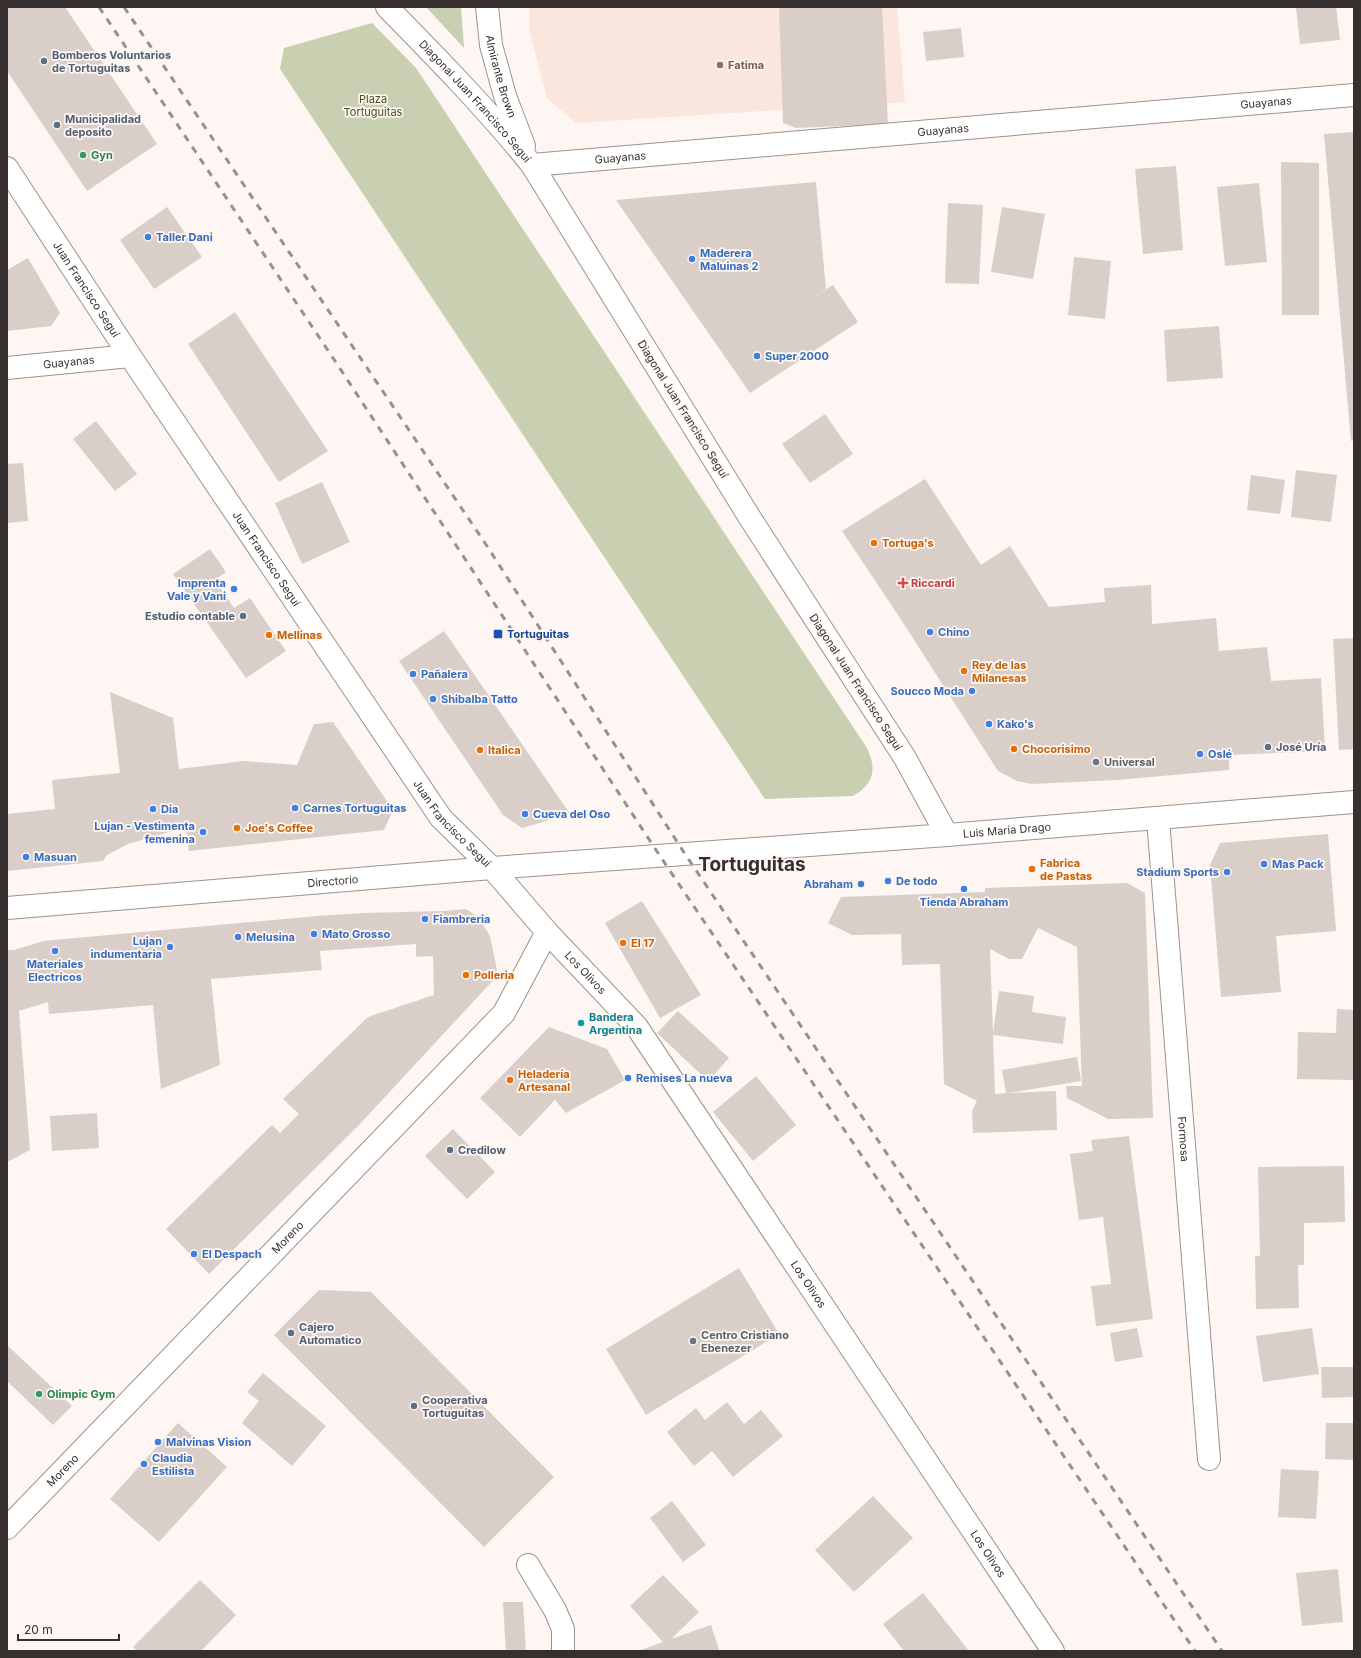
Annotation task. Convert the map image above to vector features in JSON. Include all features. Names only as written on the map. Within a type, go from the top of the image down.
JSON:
[{"type":"street","name":"Diagonal Juan Francisco Seguí","points":[[387,7],[500,125],[532,165],[746,512],[905,758],[947,835]]},
{"type":"street","name":"Almirante Brown","points":[[487,7],[491,45],[505,96],[532,165]]},
{"type":"street","name":"Guayanas","points":[[532,165],[1354,95]]},
{"type":"street","name":"Juan Francisco Seguí","points":[[7,168],[130,356],[442,818],[492,868],[547,932]]},
{"type":"street","name":"Guayanas","points":[[7,368],[130,356]]},
{"type":"street","name":"Luis María Drago","points":[[660,856],[1158,819],[1354,802]]},
{"type":"street","name":"Formosa","points":[[1158,819],[1209,1459]]},
{"type":"street","name":"Directorio","points":[[7,908],[492,868],[660,856]]},
{"type":"street","name":"Moreno","points":[[7,1528],[504,1013],[547,932]]},
{"type":"street","name":"Los Olivos","points":[[547,932],[637,1027],[1053,1651]]},
{"type":"street","points":[[528,1565],[555,1610],[563,1629],[563,1651]]},
{"type":"shaded area","name":"Fatima","points":[[529,7],[897,7],[905,102],[576,123],[547,98],[530,33]]},
{"type":"green space","points":[[426,7],[461,7],[464,48]]},
{"type":"green space","name":"Plaza Tortuguitas","points":[[372,23],[416,68],[867,748],[872,763],[872,775],[865,786],[853,796],[765,799],[280,69],[284,48]]},
{"type":"building","points":[[7,7],[65,7],[157,144],[87,191],[7,71]]},
{"type":"building","points":[[779,7],[882,7],[888,124],[796,128],[783,123]]},
{"type":"building","points":[[1296,7],[1336,7],[1340,40],[1300,44]]},
{"type":"building","points":[[961,28],[964,57],[926,61],[923,32]]},
{"type":"building","points":[[1354,132],[1354,440],[1351,441],[1324,134]]},
{"type":"building","points":[[1281,162],[1319,163],[1319,315],[1282,315]]},
{"type":"building","points":[[1176,166],[1183,250],[1143,254],[1135,169]]},
{"type":"building","points":[[816,182],[826,289],[810,300],[833,285],[858,322],[750,393],[616,200]]},
{"type":"building","points":[[1259,183],[1267,262],[1225,266],[1217,187]]},
{"type":"building","points":[[948,203],[983,205],[979,284],[945,283]]},
{"type":"building","points":[[167,207],[202,257],[154,289],[120,240]]},
{"type":"building","points":[[1002,207],[1045,214],[1033,279],[991,272]]},
{"type":"building","points":[[1074,257],[1111,261],[1105,319],[1068,315]]},
{"type":"building","points":[[28,258],[60,313],[51,326],[7,331],[7,270]]},
{"type":"building","points":[[235,312],[328,451],[279,482],[188,344]]},
{"type":"building","points":[[1219,326],[1223,378],[1167,382],[1164,330]]},
{"type":"building","points":[[825,414],[853,454],[810,483],[782,444]]},
{"type":"building","points":[[96,421],[137,474],[115,491],[73,439]]},
{"type":"building","points":[[23,463],[28,521],[7,523],[7,464]]},
{"type":"building","points":[[1296,470],[1337,475],[1331,522],[1291,517]]},
{"type":"building","points":[[1251,475],[1285,480],[1280,514],[1247,510]]},
{"type":"building","points":[[925,479],[981,565],[1010,546],[1049,607],[1105,602],[1104,588],[1151,585],[1152,624],[1216,618],[1219,651],[1267,647],[1271,681],[1321,678],[1325,751],[1229,755],[1229,770],[1117,780],[1032,784],[1017,781],[998,771],[900,618],[842,531]]},
{"type":"building","points":[[322,482],[350,542],[302,564],[275,503]]},
{"type":"building","points":[[210,549],[226,572],[215,580],[234,608],[250,598],[286,651],[246,678],[173,574]]},
{"type":"building","points":[[444,631],[570,814],[522,828],[503,815],[399,661]]},
{"type":"building","points":[[1354,638],[1354,749],[1339,750],[1333,639]]},
{"type":"building","points":[[110,692],[173,718],[179,769],[243,761],[297,765],[314,724],[333,722],[393,810],[384,830],[189,851],[186,827],[128,844],[107,855],[103,861],[7,871],[7,814],[55,809],[52,780],[120,773]]},
{"type":"building","points":[[1328,834],[1336,931],[1276,936],[1281,992],[1221,997],[1210,865],[1220,843]]},
{"type":"building","points":[[1127,883],[1145,893],[1153,1118],[1108,1119],[1067,1098],[1066,1086],[1082,1086],[1077,947],[1038,928],[1022,959],[1009,959],[990,949],[993,1033],[999,991],[1034,996],[1032,1012],[1066,1017],[1063,1044],[993,1035],[995,1094],[1006,1093],[1002,1070],[1077,1057],[1081,1081],[1008,1093],[1056,1091],[1057,1130],[973,1133],[972,1111],[977,1101],[944,1084],[940,964],[902,965],[901,934],[852,935],[828,923],[841,897],[985,892],[985,888]]},
{"type":"building","points":[[642,901],[701,995],[660,1018],[605,923]]},
{"type":"building","points":[[466,909],[478,917],[490,936],[498,975],[359,1125],[209,1274],[166,1229],[272,1125],[280,1133],[299,1114],[283,1099],[368,1017],[434,995],[433,956],[416,957],[416,944],[320,951],[322,970],[211,979],[220,1065],[161,1089],[153,1005],[49,1014],[48,1002],[19,1011],[30,1150],[7,1162],[7,950],[14,950],[43,941],[317,916]]},
{"type":"building","points":[[1337,1009],[1354,1010],[1354,1080],[1297,1079],[1298,1032],[1336,1033]]},
{"type":"building","points":[[678,1011],[729,1058],[708,1081],[657,1033]]},
{"type":"building","points":[[549,1027],[607,1049],[625,1080],[566,1113],[555,1100],[520,1137],[480,1098]]},
{"type":"building","points":[[756,1076],[796,1125],[753,1161],[713,1112]]},
{"type":"building","points":[[97,1113],[99,1148],[52,1151],[50,1116]]},
{"type":"building","points":[[453,1129],[495,1172],[467,1199],[425,1156]]},
{"type":"building","points":[[1129,1136],[1153,1319],[1096,1326],[1091,1286],[1111,1284],[1103,1217],[1079,1220],[1070,1154],[1093,1151],[1091,1140]]},
{"type":"building","points":[[1344,1166],[1345,1222],[1304,1223],[1304,1265],[1298,1265],[1299,1308],[1256,1309],[1255,1256],[1260,1256],[1258,1167]]},
{"type":"building","name":"Centro Cristiano Ebenezer","points":[[739,1268],[779,1334],[646,1415],[606,1349]]},
{"type":"building","name":"Cooperativa Tortuguitas","points":[[319,1290],[371,1292],[554,1477],[484,1547],[274,1335]]},
{"type":"building","points":[[1137,1328],[1143,1357],[1115,1362],[1110,1333]]},
{"type":"building","points":[[1312,1328],[1319,1374],[1263,1382],[1256,1336]]},
{"type":"building","name":"Olimpic Gym","points":[[7,1345],[72,1406],[53,1425],[7,1381]]},
{"type":"building","points":[[1321,1367],[1354,1367],[1354,1397],[1322,1398]]},
{"type":"building","points":[[263,1373],[326,1426],[292,1466],[242,1423],[259,1401],[247,1392]]},
{"type":"building","points":[[727,1402],[744,1424],[761,1410],[783,1436],[733,1477],[712,1451],[694,1466],[667,1432],[696,1408],[705,1420]]},
{"type":"building","points":[[178,1423],[227,1467],[159,1542],[110,1499]]},
{"type":"building","points":[[1326,1423],[1354,1423],[1354,1460],[1325,1459]]},
{"type":"building","points":[[1281,1469],[1319,1471],[1316,1519],[1278,1517]]},
{"type":"building","points":[[873,1496],[913,1538],[854,1592],[815,1550]]},
{"type":"building","points":[[672,1501],[706,1545],[683,1562],[650,1518]]},
{"type":"building","points":[[1338,1569],[1343,1622],[1302,1626],[1296,1573]]},
{"type":"building","points":[[663,1575],[699,1612],[671,1639],[711,1625],[719,1650],[641,1650],[663,1642],[630,1606]]},
{"type":"building","points":[[200,1580],[236,1615],[201,1651],[137,1651],[133,1647]]},
{"type":"building","points":[[923,1593],[969,1651],[904,1651],[883,1624]]},
{"type":"building","points":[[503,1602],[523,1602],[526,1651],[506,1651]]},
{"type":"railway","points":[[99,7],[339,367],[660,856],[1195,1651]]},
{"type":"railway","points":[[124,7],[485,543],[685,854],[1222,1651]]},
{"type":"place","name":"Bomberos Voluntarios de Tortuguitas","points":[[44,61]]},
{"type":"place","name":"Fatima","points":[[720,65]]},
{"type":"place","name":"Municipalidad deposito","points":[[57,125]]},
{"type":"place","name":"Gyn","points":[[83,155]]},
{"type":"place","name":"Taller Dani","points":[[148,237]]},
{"type":"place","name":"Maderera Maluinas 2","points":[[692,259]]},
{"type":"place","name":"Super 2000","points":[[757,356]]},
{"type":"place","name":"Tortuga's","points":[[874,543]]},
{"type":"place","name":"Riccardi","points":[[903,583]]},
{"type":"place","name":"Imprenta Vale y Vani","points":[[234,589]]},
{"type":"place","name":"Estudio contable","points":[[243,616]]},
{"type":"place","name":"Chino","points":[[930,632]]},
{"type":"place","name":"Tortuguitas","points":[[498,634]]},
{"type":"place","name":"Mellinas","points":[[269,635]]},
{"type":"place","name":"Rey de las Milanesas","points":[[964,671]]},
{"type":"place","name":"Pañalera","points":[[413,674]]},
{"type":"place","name":"Soucco Moda","points":[[972,691]]},
{"type":"place","name":"Shibalba Tatto","points":[[433,699]]},
{"type":"place","name":"Kako's","points":[[989,724]]},
{"type":"place","name":"José Uría","points":[[1268,747]]},
{"type":"place","name":"Chocorisimo","points":[[1014,749]]},
{"type":"place","name":"Italica","points":[[480,750]]},
{"type":"place","name":"Oslé","points":[[1200,754]]},
{"type":"place","name":"Universal","points":[[1096,762]]},
{"type":"place","name":"Carnes Tortuguitas","points":[[295,808]]},
{"type":"place","name":"Dia","points":[[153,809]]},
{"type":"place","name":"Cueva del Oso","points":[[525,814]]},
{"type":"place","name":"Joe's Coffee","points":[[237,828]]},
{"type":"place","name":"Lujan - Vestimenta femenina","points":[[203,832]]},
{"type":"place","name":"Masuan","points":[[26,857]]},
{"type":"place","name":"Mas Pack","points":[[1264,864]]},
{"type":"place","name":"Fabrica de Pastas","points":[[1032,869]]},
{"type":"place","name":"Stadium Sports","points":[[1227,872]]},
{"type":"place","name":"De todo","points":[[888,881]]},
{"type":"place","name":"Abraham","points":[[861,884]]},
{"type":"place","name":"Tienda Abraham","points":[[964,889]]},
{"type":"place","name":"Fiambreria","points":[[425,919]]},
{"type":"place","name":"Mato Grosso","points":[[314,934]]},
{"type":"place","name":"Melusina","points":[[238,937]]},
{"type":"place","name":"El 17","points":[[623,943]]},
{"type":"place","name":"Lujan indumentaria","points":[[170,947]]},
{"type":"place","name":"Materiales Electricos","points":[[55,951]]},
{"type":"place","name":"Polleria","points":[[466,975]]},
{"type":"place","name":"Bandera Argentina","points":[[581,1023]]},
{"type":"place","name":"Remises La nueva","points":[[628,1078]]},
{"type":"place","name":"Heladería Artesanal","points":[[510,1080]]},
{"type":"place","name":"Credilow","points":[[450,1150]]},
{"type":"place","name":"El Despach","points":[[194,1254]]},
{"type":"place","name":"Cajero Automatico","points":[[291,1333]]},
{"type":"place","name":"Centro Cristiano Ebenezer","points":[[693,1341]]},
{"type":"place","name":"Olimpic Gym","points":[[39,1394]]},
{"type":"place","name":"Cooperativa Tortuguitas","points":[[414,1406]]},
{"type":"place","name":"Malvinas Vision","points":[[158,1442]]},
{"type":"place","name":"Claudia Estilista","points":[[144,1464]]},
{"type":"district","name":"Tortuguitas","points":[[752,864]]}]
